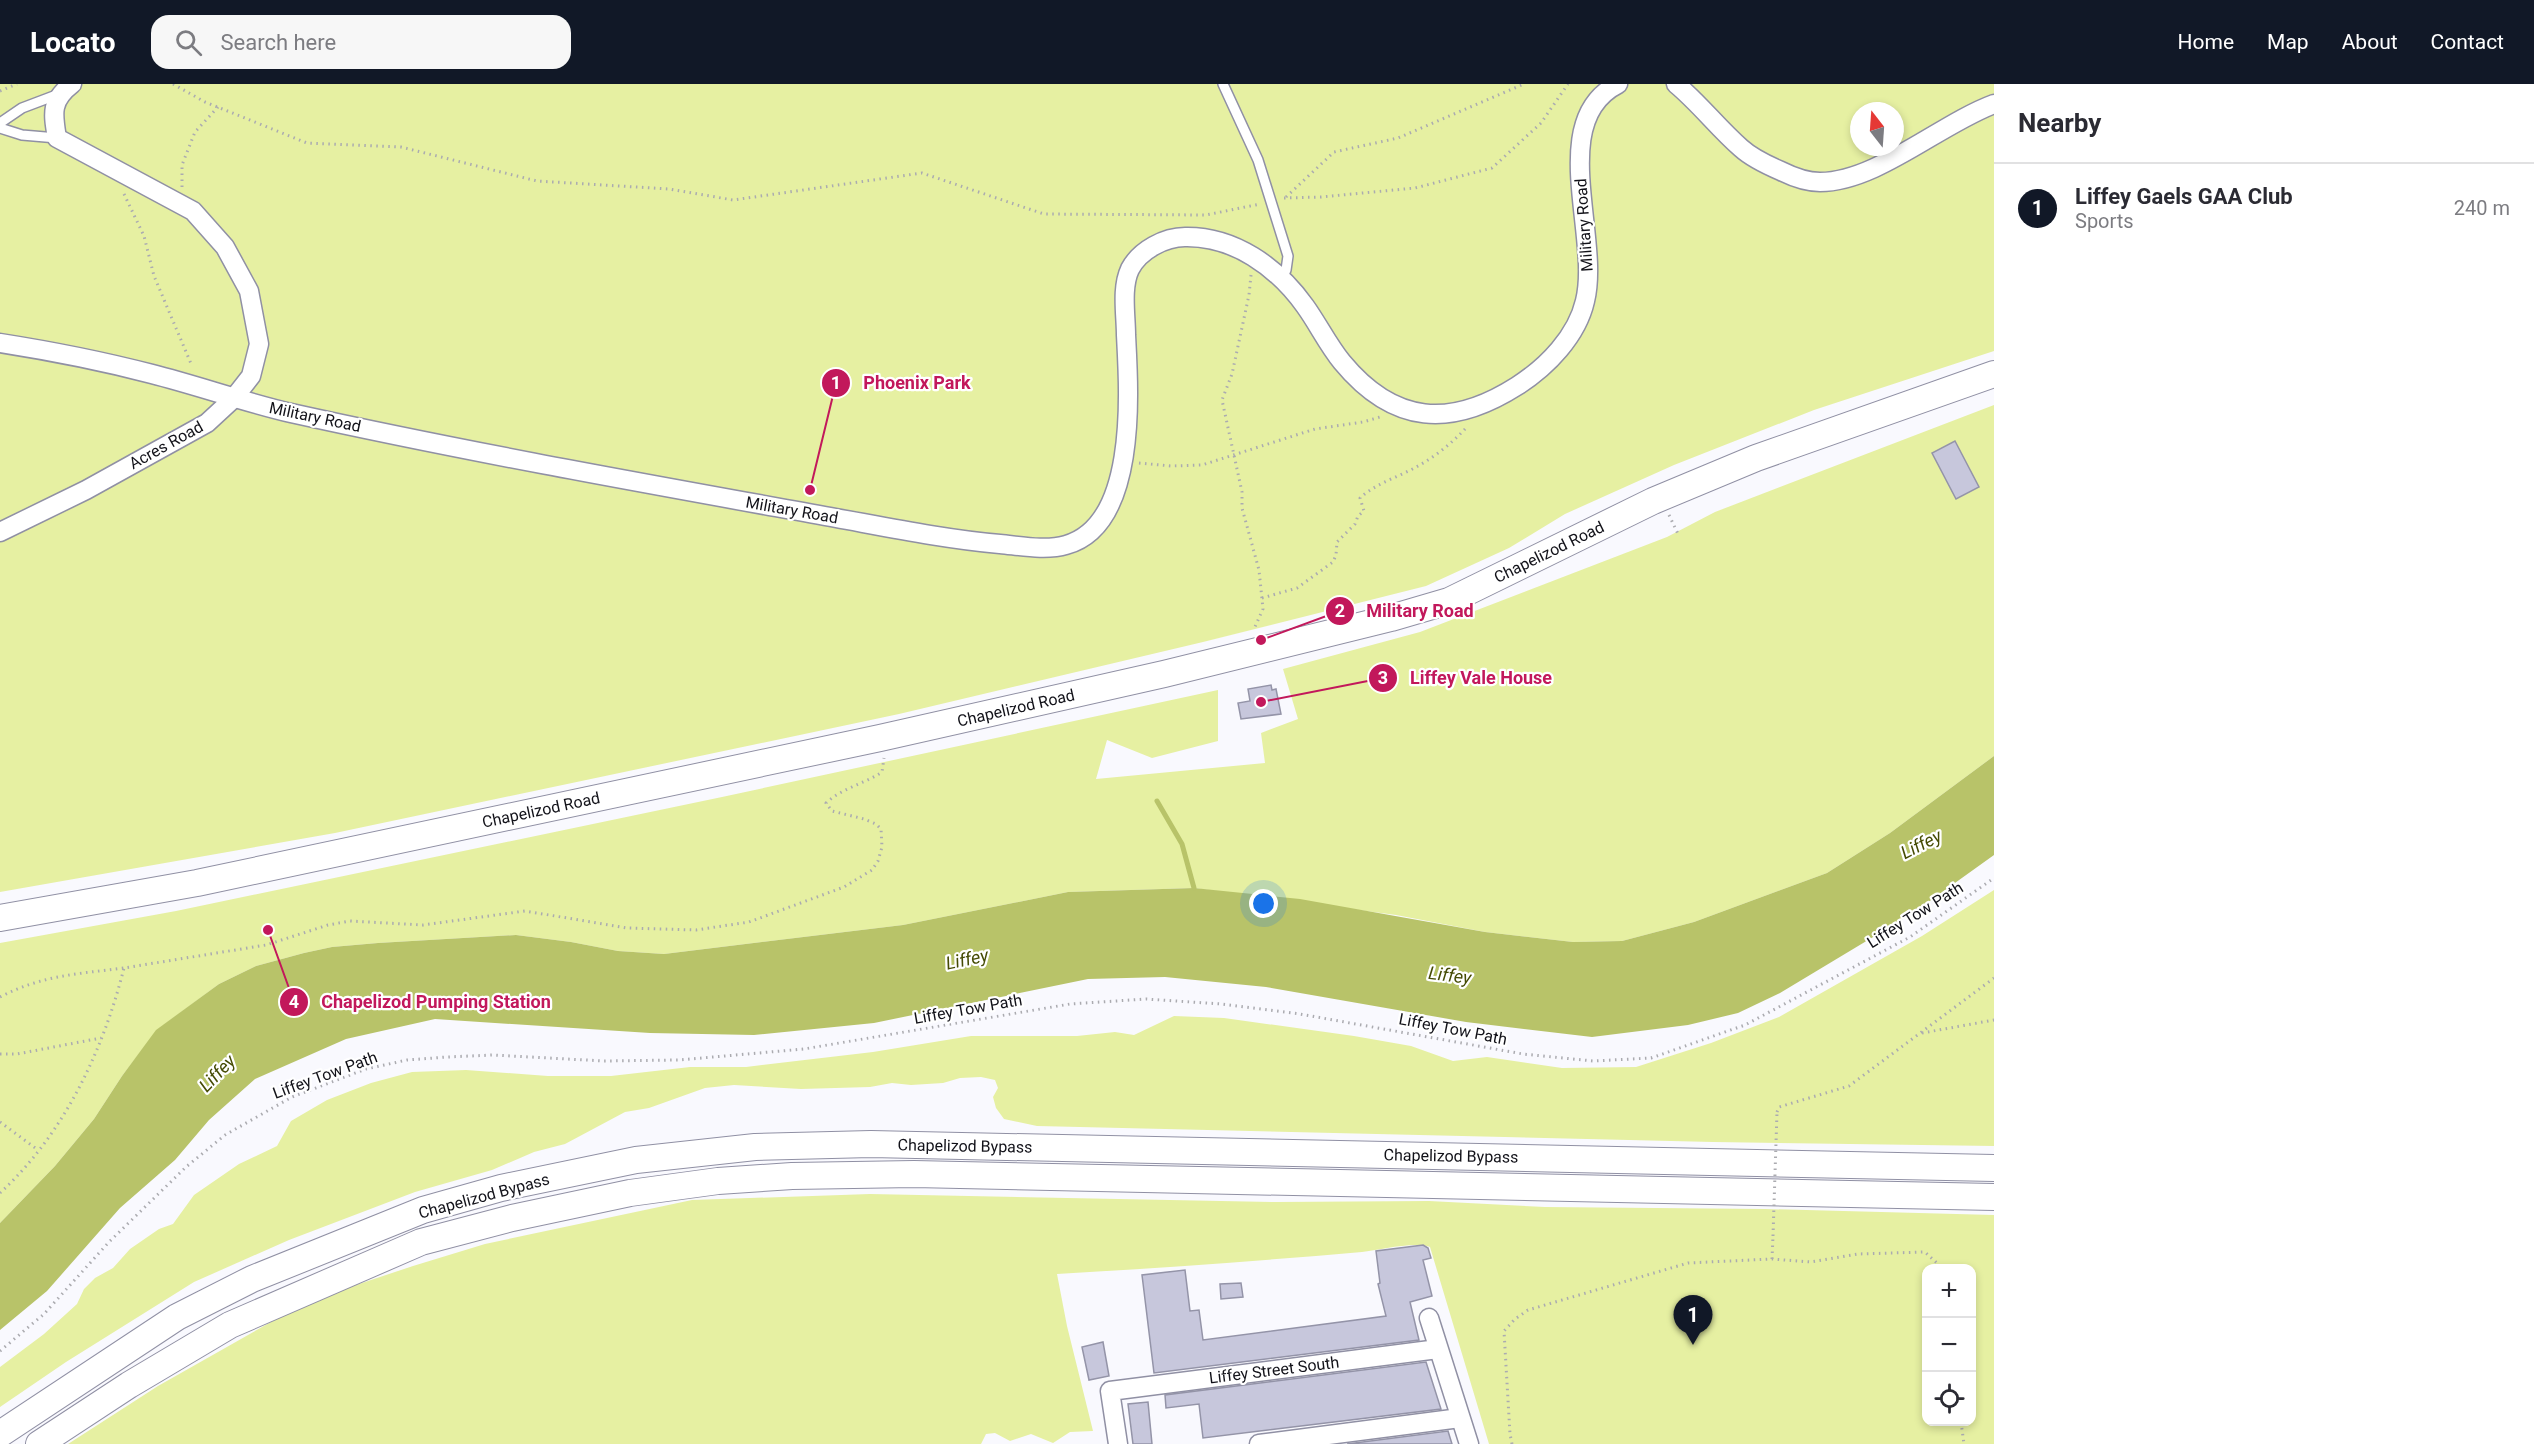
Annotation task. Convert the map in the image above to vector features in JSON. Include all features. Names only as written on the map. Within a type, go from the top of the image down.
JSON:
[{"type":"main road","name":"Chapelizod Road","points":[[0,918],[196,883],[880,738],[1286,645],[1391,618],[1449,601],[1653,501],[1746,462],[1994,374]]},
{"type":"main road","name":"Chapelizod Bypass","points":[[0,1434],[177,1317],[252,1279],[423,1210],[501,1188],[636,1160],[755,1147],[871,1144],[1994,1168]]},
{"type":"main road","name":"Chapelizod Bypass","points":[[39,1444],[129,1385],[230,1325],[421,1242],[512,1218],[630,1193],[718,1181],[792,1176],[914,1174],[1994,1197]]},
{"type":"street","name":"Military Road","points":[[0,343],[44,350],[154,375],[233,399],[607,477],[961,540],[1020,546],[1065,546],[1085,537],[1099,523],[1114,498],[1122,461],[1128,410],[1124,298],[1130,269],[1158,243],[1178,237],[1211,238],[1241,248],[1282,279],[1302,301],[1342,362],[1368,388],[1390,403],[1404,408],[1435,416],[1463,413],[1492,401],[1525,381],[1550,359],[1574,332],[1585,303],[1589,270],[1580,172],[1580,140],[1585,121],[1594,102],[1610,87],[1618,84]]},
{"type":"street","points":[[1676,84],[1693,98],[1742,149],[1768,166],[1798,179],[1820,182],[1844,179],[1881,166],[1971,113],[1994,104]]},
{"type":"street","points":[[57,138],[53,113],[66,89]]},
{"type":"street","name":"Acres Road","points":[[0,532],[86,490],[207,423],[233,399],[251,376],[259,344],[249,291],[225,247],[193,211],[57,138]]},
{"type":"street","points":[[1430,1318],[1468,1444]]},
{"type":"street","name":"Liffey Street South","points":[[1118,1444],[1110,1391],[1438,1348]]},
{"type":"street","points":[[1259,1444],[1460,1418]]},
{"type":"lane","points":[[1223,84],[1250,138],[1288,256],[1282,279]]},
{"type":"lane","points":[[0,123],[22,108],[66,89]]},
{"type":"lane","points":[[0,128],[22,135],[57,138]]},
{"type":"path","points":[[0,91],[17,84]]},
{"type":"path","points":[[173,84],[218,107],[307,143],[401,147],[537,182],[669,189],[733,200],[922,174],[1044,214],[1206,215],[1286,197],[1321,197],[1415,188],[1492,168],[1541,123],[1568,84]]},
{"type":"path","points":[[1286,197],[1335,152],[1398,138],[1524,84]]},
{"type":"path","points":[[181,205],[182,165],[195,132],[218,107]]},
{"type":"path","points":[[107,165],[144,236],[154,276],[183,348],[193,369],[211,392]]},
{"type":"path","points":[[1254,629],[1263,609],[1259,570],[1242,508],[1242,492],[1222,400],[1232,374],[1255,259]]},
{"type":"path","points":[[1122,461],[1187,467],[1213,462],[1315,429],[1363,422],[1404,408]]},
{"type":"path","points":[[1262,598],[1297,588],[1333,562],[1336,555],[1336,542],[1355,524],[1358,516],[1364,511],[1360,498],[1373,487],[1418,466],[1433,456],[1469,425]]},
{"type":"path","points":[[1669,513],[1679,536]]},
{"type":"path","points":[[0,997],[32,982],[48,978],[266,945],[328,925],[350,921],[423,925],[525,911],[627,928],[696,930],[749,922],[844,886],[873,870],[882,847],[881,829],[864,819],[832,811],[826,803],[841,792],[869,781],[882,772],[885,763],[880,738]]},
{"type":"path","name":"Liffey Tow Path","points":[[0,1351],[44,1314],[110,1242],[186,1167],[225,1135],[292,1097],[366,1069],[407,1060],[493,1055],[570,1060],[679,1060],[781,1051],[1070,1004],[1146,999],[1221,1004],[1300,1014],[1523,1054],[1593,1061],[1651,1058],[1745,1025],[1910,937],[1994,878]]},
{"type":"path","points":[[0,1193],[38,1150],[86,1076],[115,1001],[124,968]]},
{"type":"path","points":[[1772,1259],[1779,1107],[1849,1086],[1994,978]]},
{"type":"path","points":[[1920,1034],[1994,1020]]},
{"type":"path","points":[[0,1054],[17,1054],[101,1038]]},
{"type":"path","points":[[0,1122],[38,1150]]},
{"type":"path","points":[[1512,1444],[1504,1330],[1528,1311],[1688,1263],[1772,1259],[1811,1262],[1858,1254],[1925,1252],[1938,1264]]},
{"type":"path","points":[[1962,1426],[1964,1444]]},
{"type":"shaded area","points":[[0,84],[1994,84],[1994,351],[1814,410],[1674,465],[1565,514],[1509,548],[1426,586],[899,714],[335,833],[0,892]]},
{"type":"shaded area","points":[[1994,405],[1994,756],[1890,833],[1827,873],[1694,922],[1622,941],[1573,942],[1485,932],[1396,915],[1194,888],[1068,892],[903,925],[664,954],[618,951],[516,935],[332,947],[256,966],[219,984],[157,1030],[122,1076],[94,1119],[55,1166],[0,1223],[0,943],[176,911],[1218,690],[1218,741],[1152,758],[1107,740],[1096,779],[1265,763],[1261,733],[1298,719],[1283,669],[1420,632],[1667,537],[1715,512]]},
{"type":"shaded area","points":[[1994,890],[1994,1146],[1713,1142],[1037,1126],[1004,1119],[996,1108],[993,1097],[998,1088],[995,1080],[981,1077],[960,1078],[943,1083],[911,1085],[892,1083],[870,1087],[801,1089],[734,1085],[705,1088],[649,1108],[625,1112],[565,1144],[534,1152],[492,1170],[415,1192],[289,1240],[194,1282],[66,1362],[0,1407],[0,1367],[44,1334],[77,1304],[84,1289],[95,1278],[113,1268],[130,1249],[159,1229],[173,1224],[194,1195],[239,1164],[277,1146],[291,1121],[327,1100],[371,1083],[412,1072],[466,1070],[548,1076],[611,1076],[690,1067],[746,1067],[873,1052],[971,1036],[1077,1036],[1115,1032],[1134,1035],[1174,1016],[1224,1018],[1354,1036],[1411,1046],[1453,1061],[1487,1057],[1562,1068],[1636,1067],[1711,1043],[1779,1017],[1922,936]]},
{"type":"shaded area","points":[[870,1194],[1276,1202],[1429,1201],[1545,1207],[1765,1209],[1994,1215],[1994,1444],[1489,1444],[1430,1247],[1415,1245],[1362,1252],[1057,1274],[1067,1326],[1093,1431],[1070,1432],[1053,1443],[1031,1434],[1010,1441],[995,1433],[986,1434],[981,1444],[68,1444],[158,1386],[278,1318],[350,1287],[485,1244],[692,1200]]},
{"type":"water","name":"Liffey","points":[[1994,756],[1994,855],[1913,913],[1780,993],[1738,1013],[1688,1025],[1592,1037],[1466,1022],[1266,987],[1165,977],[1088,979],[874,1023],[754,1035],[650,1033],[435,1019],[346,1039],[255,1079],[209,1120],[175,1160],[120,1208],[47,1291],[0,1330],[0,1223],[55,1166],[94,1119],[156,1030],[219,984],[256,966],[332,947],[516,935],[618,951],[664,954],[903,925],[1068,892],[1194,888],[1300,899],[1485,932],[1573,942],[1622,941],[1694,922],[1827,873],[1890,833]]},
{"type":"building","points":[[1955,441],[1979,487],[1956,499],[1932,453]]},
{"type":"building","points":[[1271,685],[1272,690],[1276,689],[1281,714],[1241,719],[1238,703],[1250,701],[1248,689]]},
{"type":"building","points":[[1423,1245],[1428,1248],[1431,1258],[1423,1260],[1432,1296],[1410,1302],[1419,1340],[1154,1373],[1142,1275],[1185,1270],[1190,1311],[1199,1310],[1203,1340],[1386,1316],[1378,1284],[1380,1283],[1376,1251]]},
{"type":"building","points":[[1241,1283],[1243,1297],[1221,1299],[1220,1284]]},
{"type":"building","points":[[1103,1342],[1109,1376],[1089,1380],[1082,1347]]},
{"type":"building","points":[[1426,1362],[1441,1409],[1203,1438],[1199,1404],[1166,1408],[1165,1395]]},
{"type":"building","points":[[1148,1402],[1152,1444],[1133,1444],[1128,1404]]},
{"type":"building","points":[[1448,1431],[1452,1444],[1347,1444]]},
{"type":"waterway","points":[[1157,801],[1182,844],[1194,888]]},
{"type":"place","name":"Phoenix Park","points":[[810,490]]},
{"type":"place","name":"Military Road","points":[[1261,640]]},
{"type":"place","name":"Liffey Vale House","points":[[1261,702]]},
{"type":"place","name":"Chapelizod Pumping Station","points":[[268,930]]},
{"type":"place","name":"Liffey Gaels GAA Club","points":[[1693,1345]]}]
